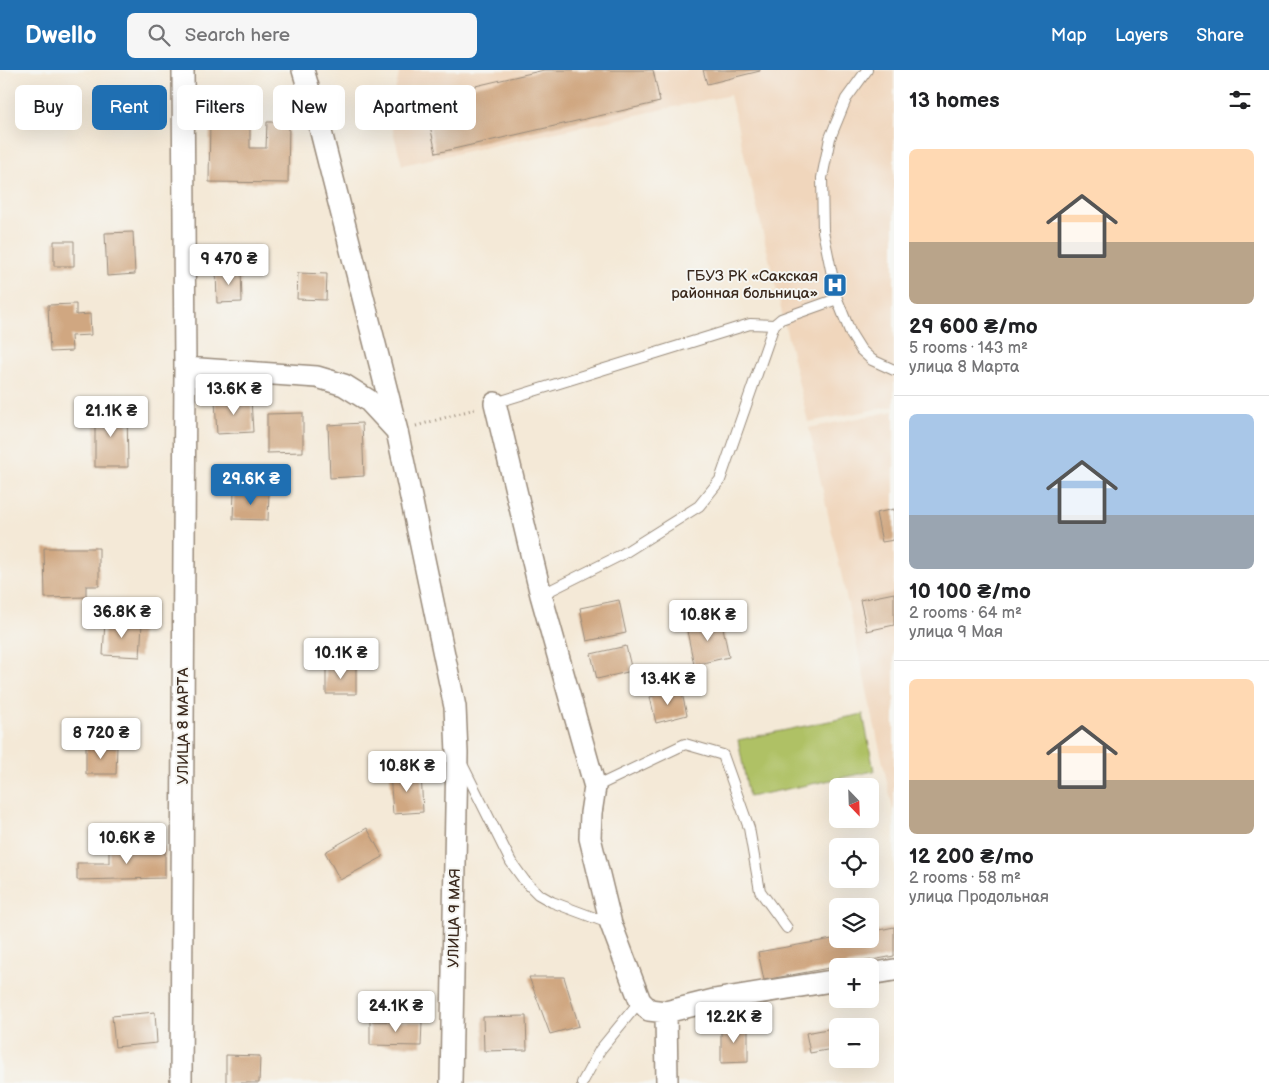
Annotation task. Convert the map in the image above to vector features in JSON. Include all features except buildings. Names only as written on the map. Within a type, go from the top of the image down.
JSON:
[{"type":"street","name":"УЛИЦА 8 МАРТА","points":[[180,1083],[185,368],[184,70]]},
{"type":"street","name":"УЛИЦА 9 МАЯ","points":[[303,70],[319,124],[397,431],[455,707],[457,753],[451,1083]]},
{"type":"street","points":[[185,368],[317,377],[344,385],[368,400],[397,431]]},
{"type":"street","points":[[495,403],[541,595],[595,786],[590,838],[599,882],[611,924],[640,1001],[649,1010],[666,1012],[714,1000],[829,981]]},
{"type":"street","points":[[879,972],[894,970]]},
{"type":"street","points":[[666,1012],[667,1083]]},
{"type":"lane","points":[[868,70],[846,99],[830,138],[822,178],[823,232],[838,299],[851,334],[861,350],[872,360],[894,370]]},
{"type":"lane","points":[[541,595],[621,555],[699,506],[720,480],[774,325],[781,319],[838,299]]},
{"type":"lane","points":[[495,403],[750,324],[774,325]]},
{"type":"lane","points":[[595,786],[685,744],[723,755],[749,828],[760,891],[787,928]]},
{"type":"lane","points":[[457,753],[511,862],[524,880],[538,894],[552,902],[611,924]]},
{"type":"lane","points":[[582,1083],[600,1050],[640,1001]]},
{"type":"path","points":[[397,431],[495,403]]},
{"type":"shaded area","name":"ГБУЗ РК «Сакская районная больница»","points":[[400,70],[894,70],[894,406],[808,422],[730,95],[402,165],[393,130],[476,130],[476,85],[396,85]]},
{"type":"shaded area","points":[[894,411],[894,808],[893,809],[809,428]]},
{"type":"green space","points":[[863,714],[874,771],[840,778],[829,778],[829,780],[749,797],[738,740]]},
{"type":"place","name":"ГБУЗ РК «Сакская районная больница»","points":[[835,285]]}]
